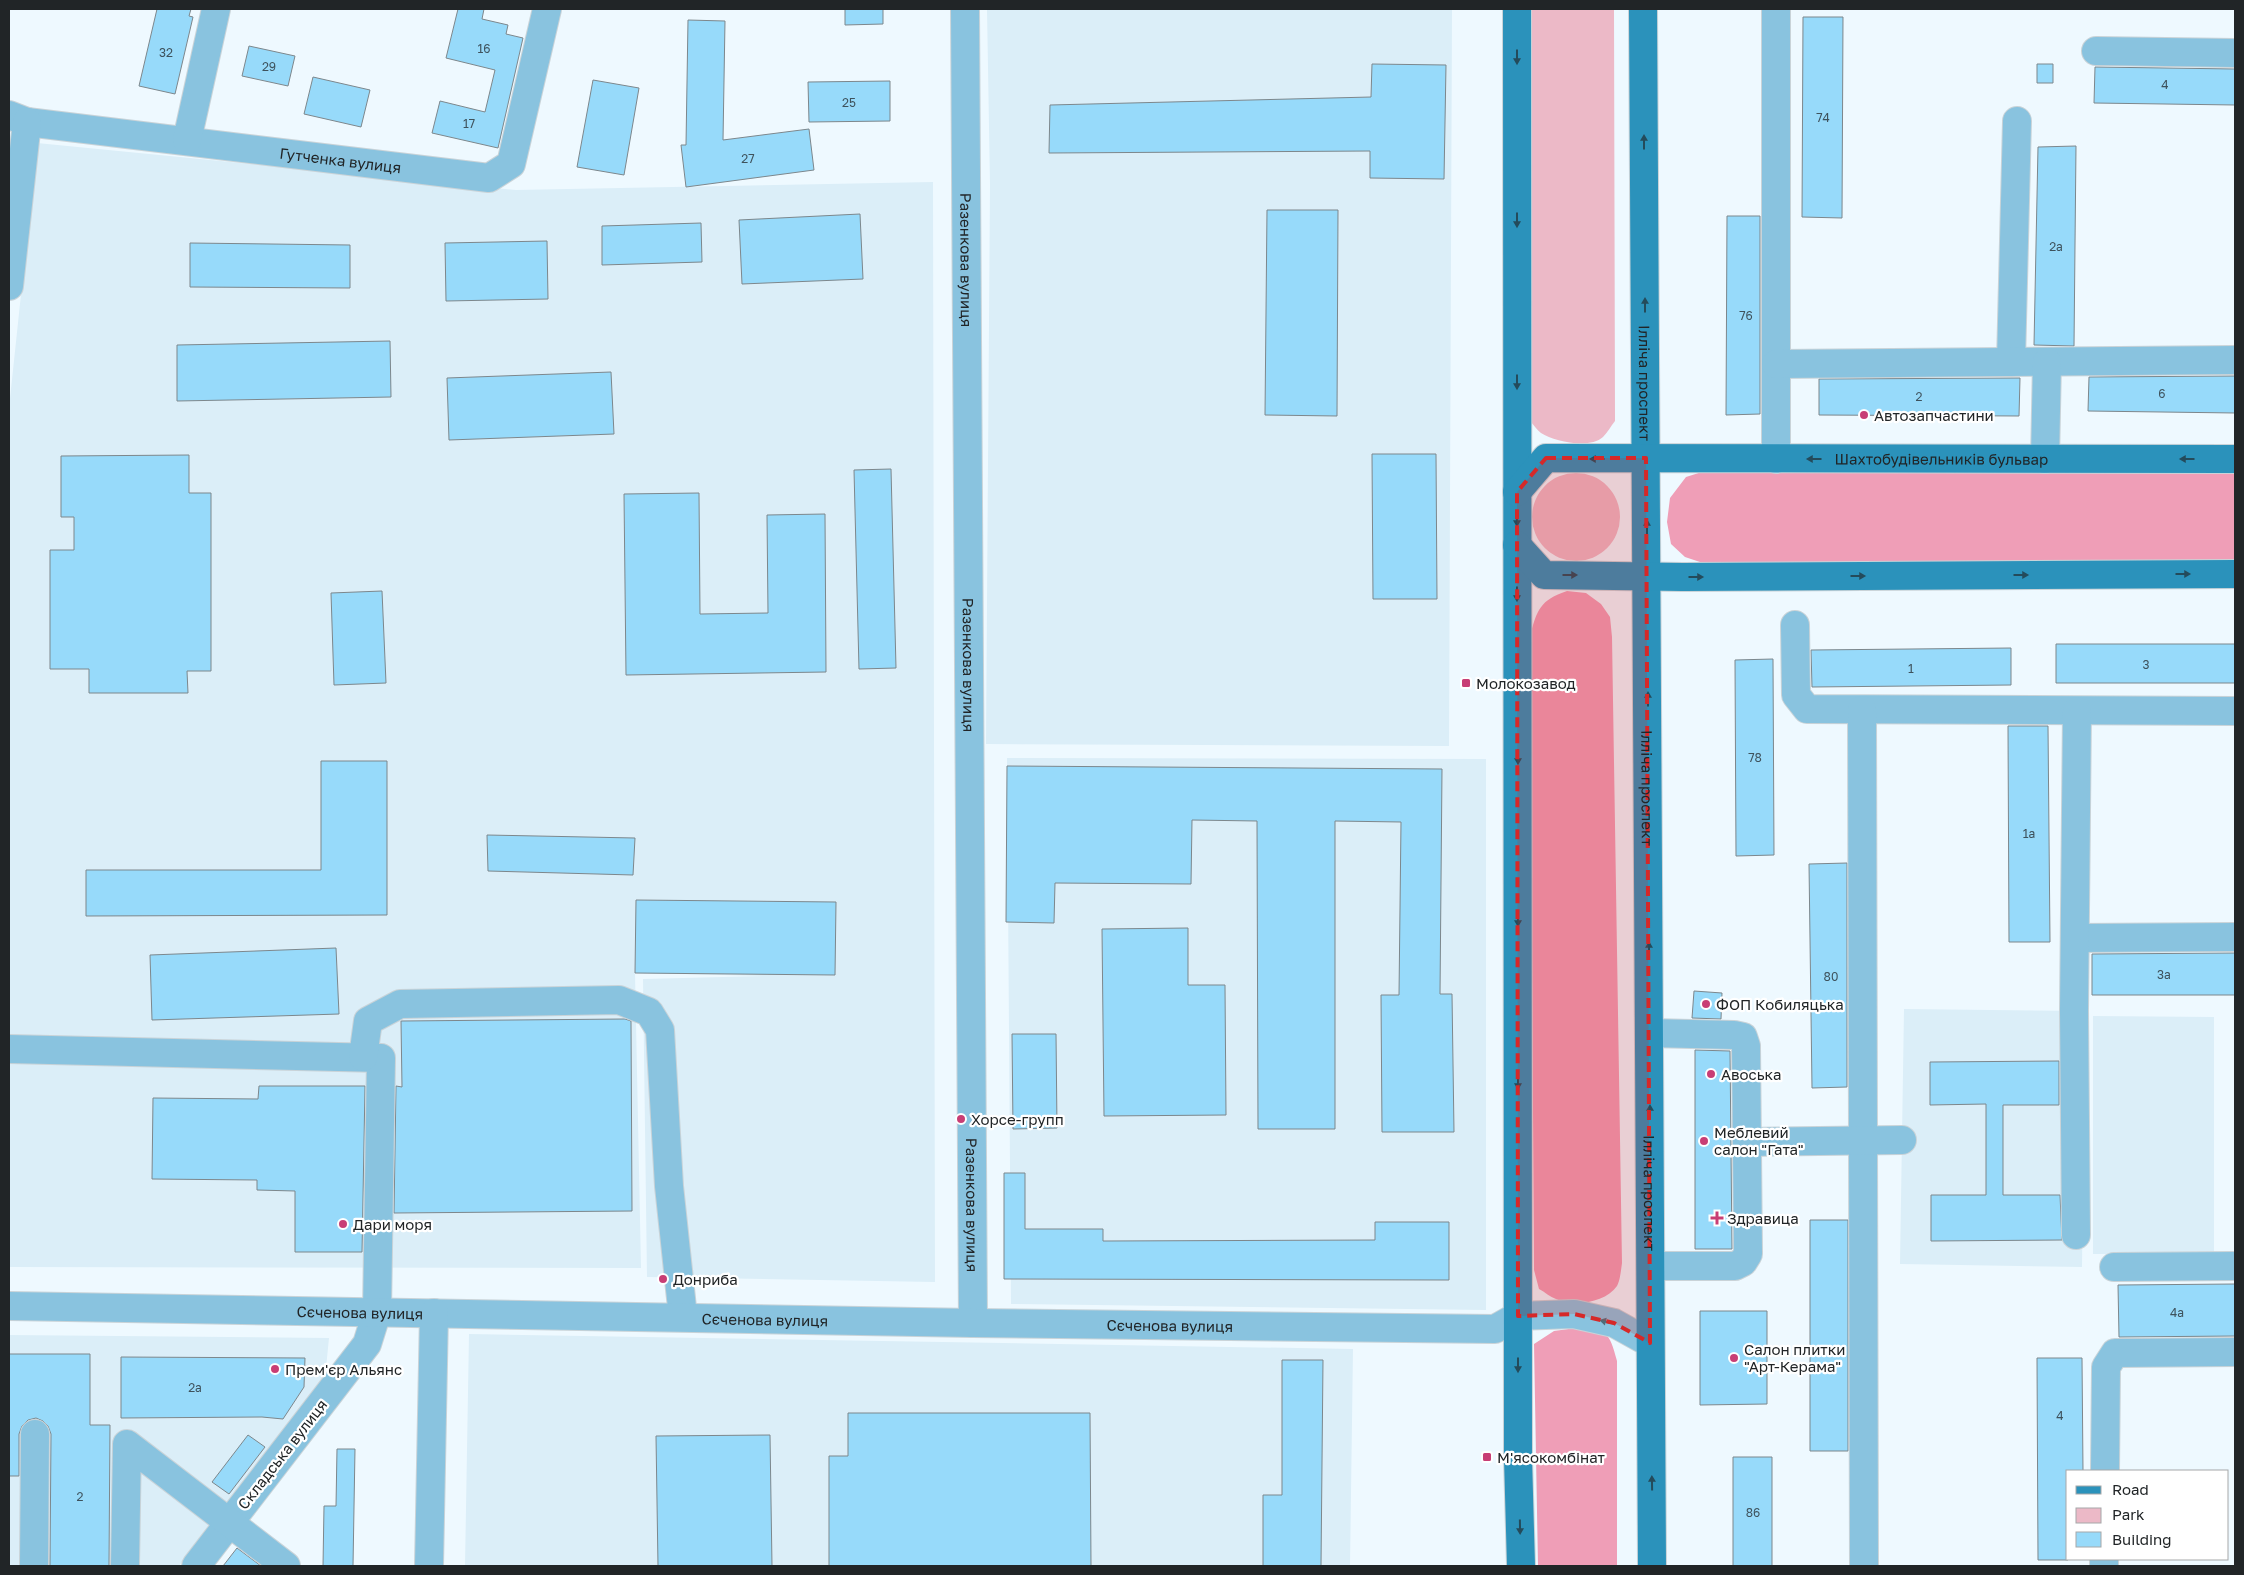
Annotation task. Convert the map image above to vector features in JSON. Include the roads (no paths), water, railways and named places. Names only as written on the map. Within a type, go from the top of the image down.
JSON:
[{"type":"main road","points":[[1517,9],[1518,1316],[1521,1566]]},
{"type":"main road","name":"Ілліча проспект","points":[[1643,9],[1652,1566]]},
{"type":"main road","name":"Шахтобудівельників бульвар","points":[[1517,492],[1546,458],[2235,459]]},
{"type":"main road","points":[[1517,545],[1544,575],[2235,574]]},
{"type":"street","points":[[187,140],[216,9]]},
{"type":"street","name":"Гутченка вулиця","points":[[18,119],[489,178],[511,164],[547,9]]},
{"type":"street","name":"Разенкова вулиця","points":[[965,9],[973,1323]]},
{"type":"street","points":[[1776,9],[1776,459]]},
{"type":"street","points":[[2096,51],[2235,53]]},
{"type":"street","points":[[9,286],[18,119]]},
{"type":"street","points":[[2011,362],[2017,121]]},
{"type":"street","points":[[1776,364],[2235,360]]},
{"type":"street","points":[[2045,459],[2047,362]]},
{"type":"street","points":[[1795,625],[1796,695],[1806,709],[2235,711]]},
{"type":"street","points":[[1862,710],[1864,1566]]},
{"type":"street","points":[[2076,1235],[2075,938],[2077,710]]},
{"type":"street","points":[[2075,938],[2235,937]]},
{"type":"street","points":[[9,1049],[363,1057],[368,1022],[400,1004],[619,1000],[649,1012],[660,1030],[668,1186],[683,1317]]},
{"type":"street","points":[[1650,1033],[1734,1034],[1743,1037],[1746,1046],[1748,1254],[1743,1262],[1735,1266],[1651,1266]]},
{"type":"street","name":"Складська вулиця","points":[[196,1566],[367,1344],[377,1312],[381,1058],[363,1057]]},
{"type":"street","points":[[1747,1142],[1902,1140]]},
{"type":"street","points":[[2114,1267],[2235,1266]]},
{"type":"street","name":"Сєченова вулиця","points":[[9,1306],[973,1323],[1495,1329],[1518,1316]]},
{"type":"street","points":[[429,1566],[434,1313]]},
{"type":"street","points":[[1518,1316],[1574,1314],[1614,1323],[1650,1343]]},
{"type":"street","points":[[2105,1470],[2106,1367],[2115,1353],[2235,1352]]},
{"type":"street","points":[[34,1566],[35,1434]]},
{"type":"street","points":[[125,1566],[127,1444],[286,1566]]},
{"type":"place","name":"Автозапчастини","points":[[1864,415]]},
{"type":"place","name":"Молокозавод","points":[[1466,683]]},
{"type":"place","name":"ФОП Кобиляцька","points":[[1706,1004]]},
{"type":"place","name":"Авоська","points":[[1711,1074]]},
{"type":"place","name":"Хорсе-групп","points":[[961,1119]]},
{"type":"place","name":"Меблевий салон \"Гата\"","points":[[1704,1141]]},
{"type":"place","name":"Здравица","points":[[1717,1218]]},
{"type":"place","name":"Дари моря","points":[[343,1224]]},
{"type":"place","name":"Донриба","points":[[663,1279]]},
{"type":"place","name":"Салон плитки \"Арт-Керама\"","points":[[1734,1358]]},
{"type":"place","name":"Прем'єр Альянс","points":[[275,1369]]},
{"type":"place","name":"М'ясокомбінат","points":[[1487,1457]]}]
